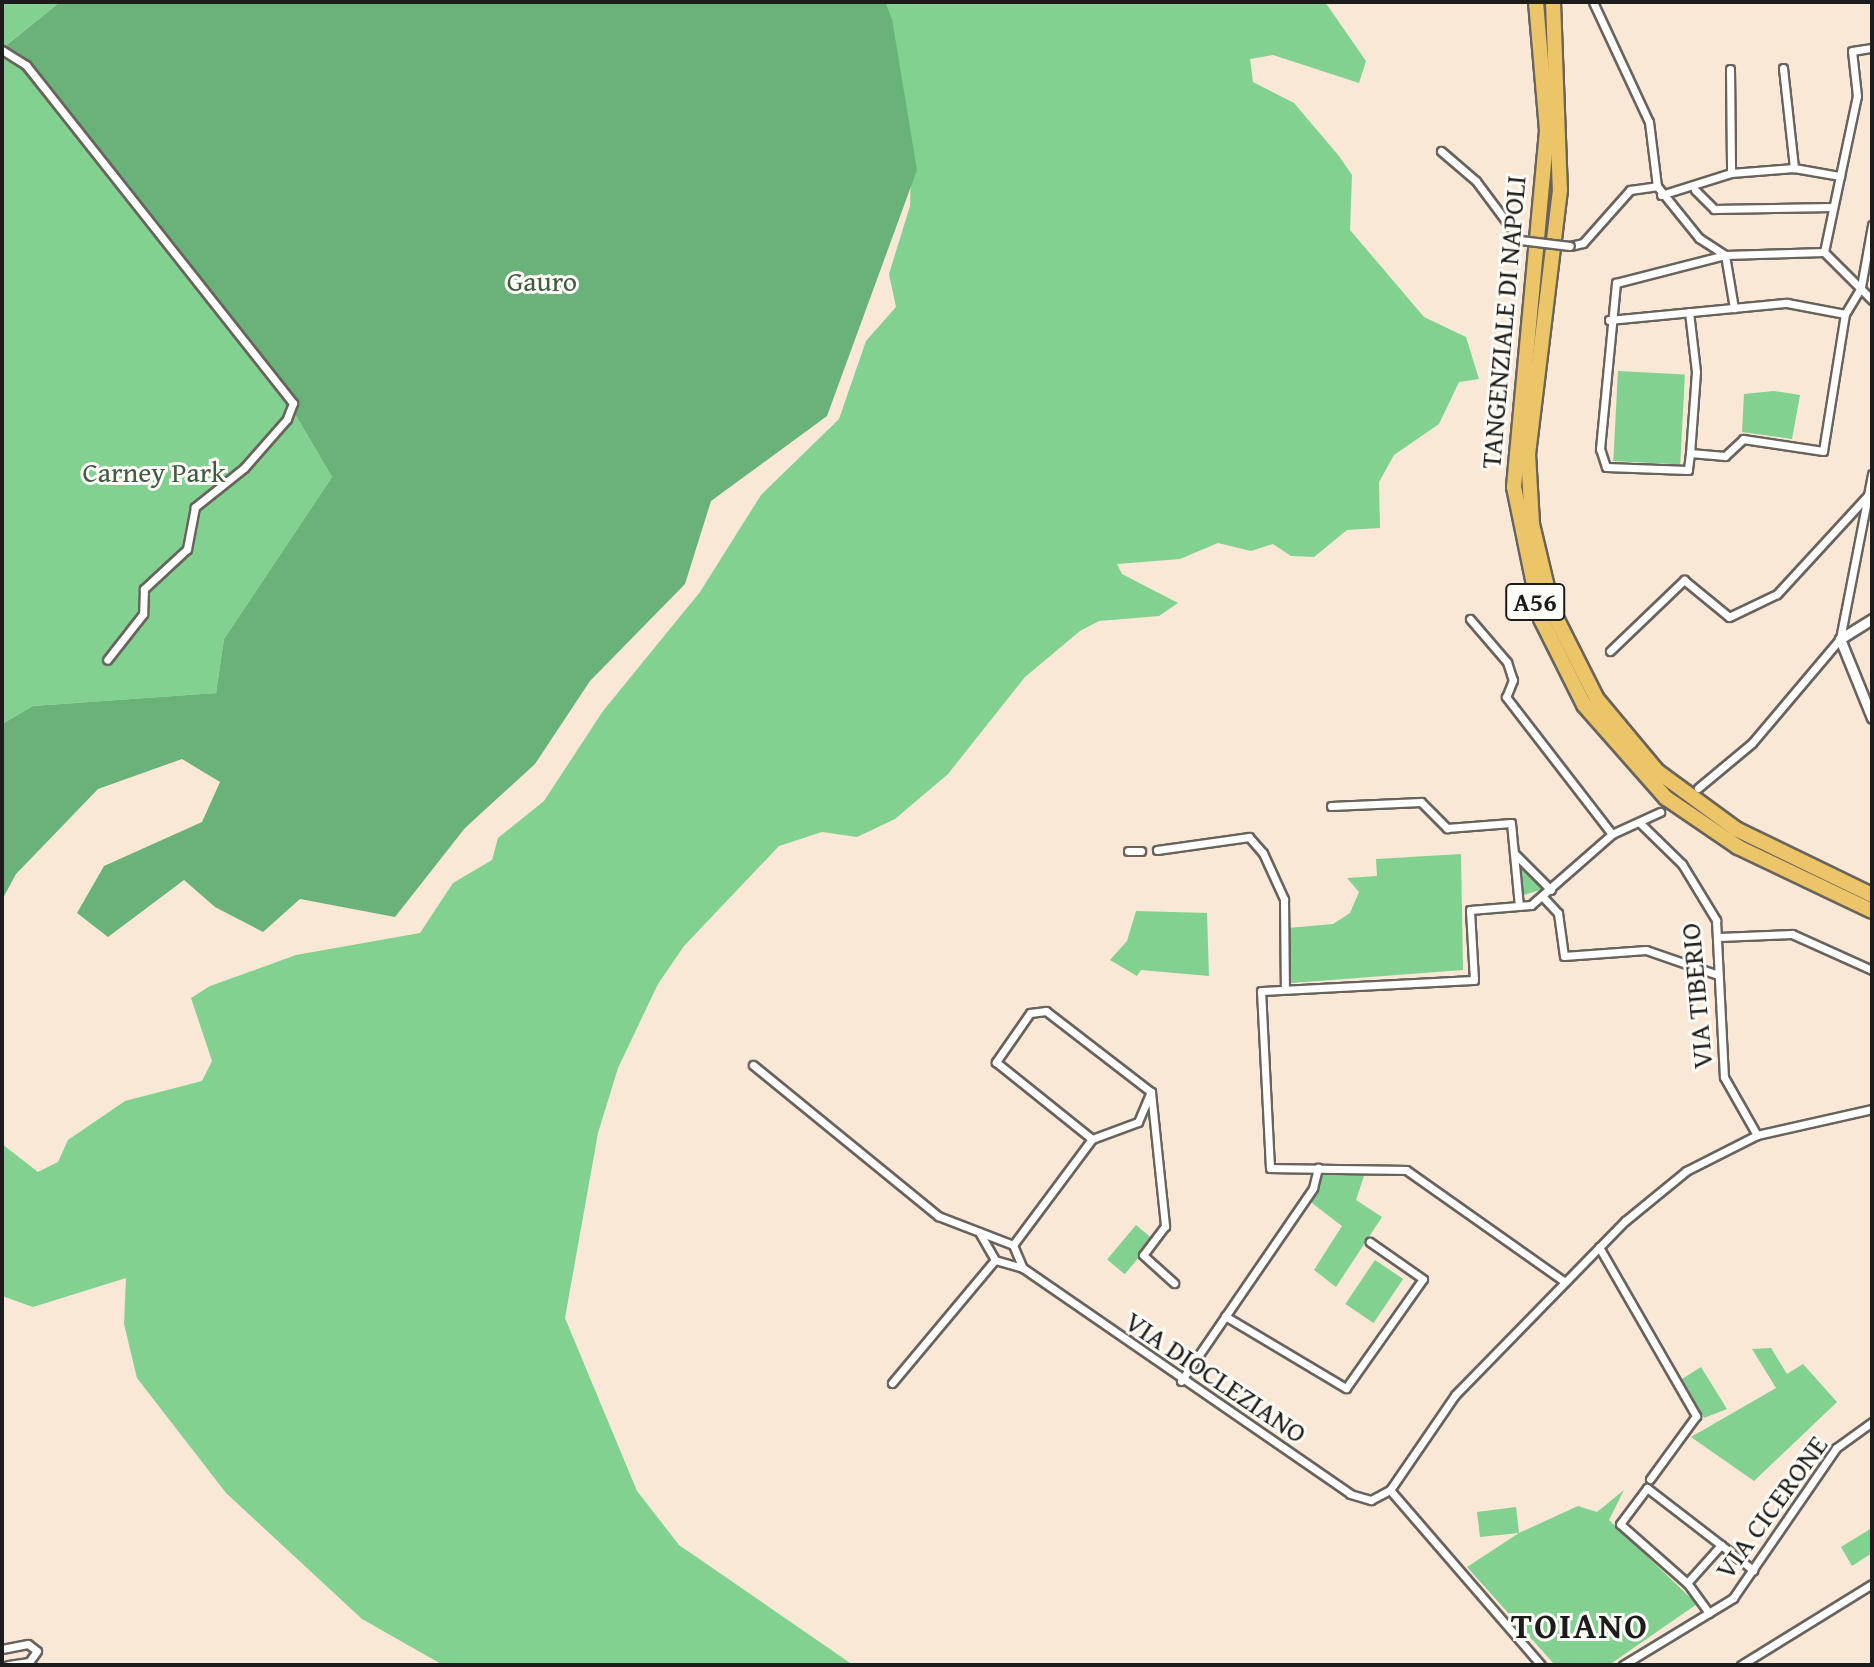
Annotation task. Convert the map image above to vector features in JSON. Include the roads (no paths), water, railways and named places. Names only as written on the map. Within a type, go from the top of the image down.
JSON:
[{"type":"highway","name":"TANGENZIALE DI NAPOLI","points":[[1536,2],[1547,131],[1514,487],[1541,619],[1584,705],[1666,798],[1738,847],[1872,911]]},
{"type":"highway","name":"TANGENZIALE DI NAPOLI","points":[[1553,2],[1560,190],[1528,454],[1532,524],[1553,612],[1597,699],[1666,779],[1765,846],[1872,895]]},
{"type":"street","points":[[1593,2],[1649,122],[1657,186],[1661,195],[1725,255],[1734,308]]},
{"type":"street","points":[[1824,252],[1857,96],[1852,51],[1872,48]]},
{"type":"street","points":[[2,50],[26,65],[293,403],[287,419],[244,468],[195,507],[187,549],[144,589],[143,614],[107,660]]},
{"type":"street","points":[[1783,68],[1794,168]]},
{"type":"street","points":[[1730,69],[1731,173]]},
{"type":"street","points":[[1441,151],[1476,181],[1520,240],[1570,246],[1583,243],[1623,195],[1657,186]]},
{"type":"street","points":[[1661,195],[1695,190],[1731,173],[1794,168],[1840,176]]},
{"type":"street","points":[[1695,190],[1714,209],[1833,207]]},
{"type":"street","points":[[1690,453],[1725,456],[1743,439],[1823,451],[1845,314],[1861,287],[1872,225]]},
{"type":"street","points":[[1689,312],[1696,372],[1688,470],[1606,467],[1600,449],[1609,320],[1616,283],[1725,255],[1824,252],[1872,300]]},
{"type":"street","points":[[1609,320],[1787,303],[1845,314]]},
{"type":"street","points":[[1872,474],[1840,639],[1872,718]]},
{"type":"street","points":[[1610,651],[1684,580],[1729,617],[1777,594],[1870,493]]},
{"type":"street","points":[[1470,619],[1507,662],[1513,680],[1506,697],[1612,834]]},
{"type":"street","points":[[1698,788],[1752,743],[1840,639],[1872,619]]},
{"type":"street","points":[[1331,806],[1421,802],[1447,828],[1511,823],[1519,906]]},
{"type":"street","points":[[1565,1282],[1406,1170],[1318,1168],[1278,1172],[1266,1162],[1261,991],[1474,980],[1470,910],[1519,906],[1543,897],[1612,834],[1660,812]]},
{"type":"street","name":"VIA TIBERIO","points":[[1640,823],[1700,890],[1719,937],[1724,1077],[1757,1135]]},
{"type":"street","points":[[1157,850],[1249,837],[1263,853],[1284,899],[1285,989]]},
{"type":"street","points":[[1128,851],[1141,851]]},
{"type":"street","points":[[1514,853],[1551,890]]},
{"type":"street","points":[[1543,897],[1558,913],[1564,956],[1646,950],[1718,975]]},
{"type":"street","points":[[1719,937],[1792,934],[1872,970]]},
{"type":"street","points":[[1092,1139],[996,1062],[1030,1013],[1046,1011],[1151,1092],[1165,1226],[1143,1255],[1174,1283]]},
{"type":"street","points":[[753,1065],[938,1216],[1013,1245],[1023,1268]]},
{"type":"street","points":[[1013,1245],[1092,1139],[1138,1122],[1151,1092]]},
{"type":"street","points":[[1541,1665],[1390,1490],[1455,1395],[1599,1247],[1686,1171],[1757,1135],[1872,1109]]},
{"type":"street","points":[[1181,1381],[1313,1188],[1318,1168]]},
{"type":"street","points":[[892,1383],[995,1260],[979,1232]]},
{"type":"street","points":[[1225,1316],[1346,1388],[1423,1279],[1370,1242]]},
{"type":"street","points":[[1599,1247],[1696,1416],[1650,1479]]},
{"type":"street","name":"VIA DIOCLEZIANO","points":[[995,1260],[1023,1268],[1181,1381],[1350,1494],[1371,1500],[1390,1490]]},
{"type":"street","name":"VIA CICERONE","points":[[1623,1665],[1733,1598],[1836,1448],[1872,1422]]},
{"type":"street","points":[[1709,1613],[1687,1583],[1620,1524],[1647,1488],[1753,1570]]},
{"type":"street","points":[[1687,1583],[1721,1545]]},
{"type":"street","points":[[1741,1665],[1872,1584]]},
{"type":"street","points":[[2,1649],[28,1644],[37,1651],[29,1662],[8,1665]]},
{"type":"tunnel","points":[[1141,851],[1157,850]]},
{"type":"district","name":"TOIANO","points":[[1580,1625]]},
{"type":"park label","name":"Gauro","points":[[542,281]]},
{"type":"park label","name":"Carney Park","points":[[154,472]]}]
